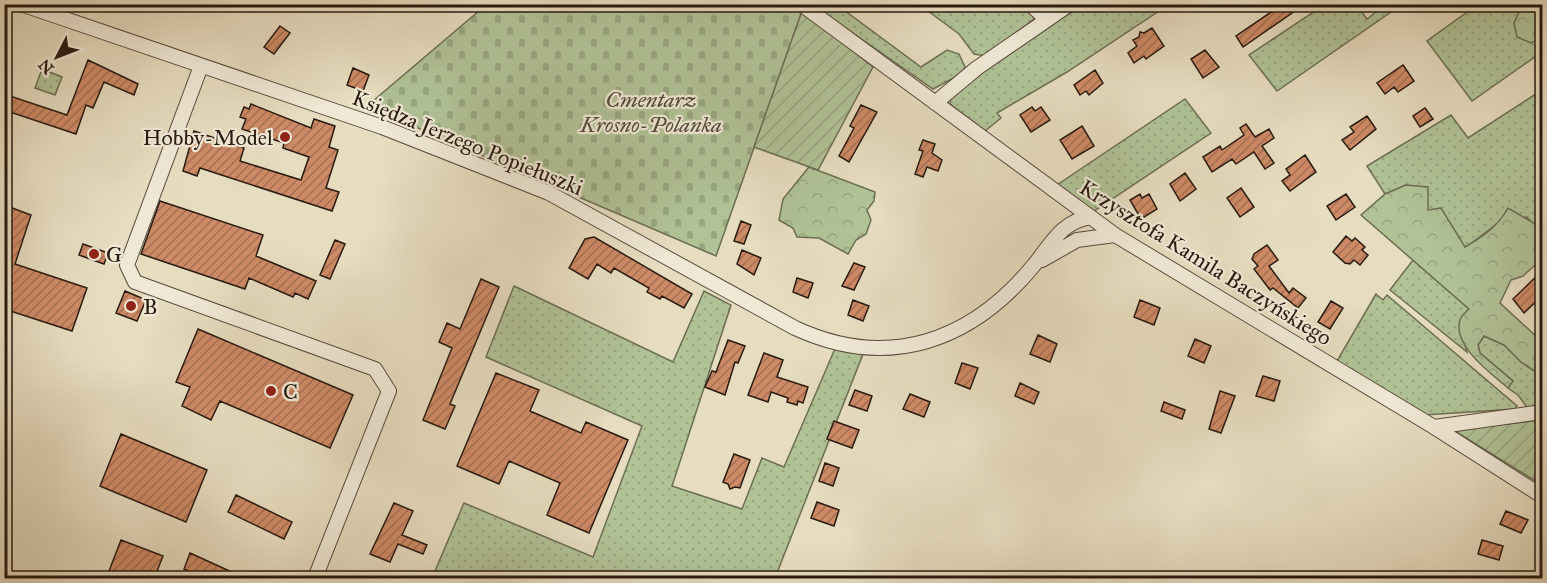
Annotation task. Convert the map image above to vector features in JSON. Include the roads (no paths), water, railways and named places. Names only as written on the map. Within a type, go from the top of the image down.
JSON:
[{"type":"street","name":"Księdza Jerzego Popiełuszki","points":[[21,4],[382,127],[549,193],[795,328],[837,344],[865,349],[891,349],[947,335],[976,321],[995,306],[1070,223]]},
{"type":"street","name":"Krzysztofa Kamila Baczyńskiego","points":[[801,4],[1115,235],[1434,427],[1542,496]]},
{"type":"street","points":[[1030,4],[1047,20]]},
{"type":"street","points":[[935,103],[977,68],[1070,4]]},
{"type":"street","points":[[201,66],[127,265],[135,282],[375,369],[389,391],[315,579]]},
{"type":"street","points":[[1065,198],[1072,214],[1070,223],[1091,218]]},
{"type":"street","points":[[1074,242],[1091,218]]},
{"type":"street","name":"Księdza Jerzego Popiełuszki","points":[[1034,265],[1074,242],[1115,235]]},
{"type":"street","points":[[1434,427],[1542,412]]},
{"type":"place","name":"Hobby-Model","points":[[285,137]]},
{"type":"place","name":"G","points":[[94,254]]},
{"type":"place","name":"B","points":[[131,306]]},
{"type":"place","name":"C","points":[[271,391]]},
{"type":"park label","name":"Cmentarz Krosno-Polanka","points":[[651,112]]}]
